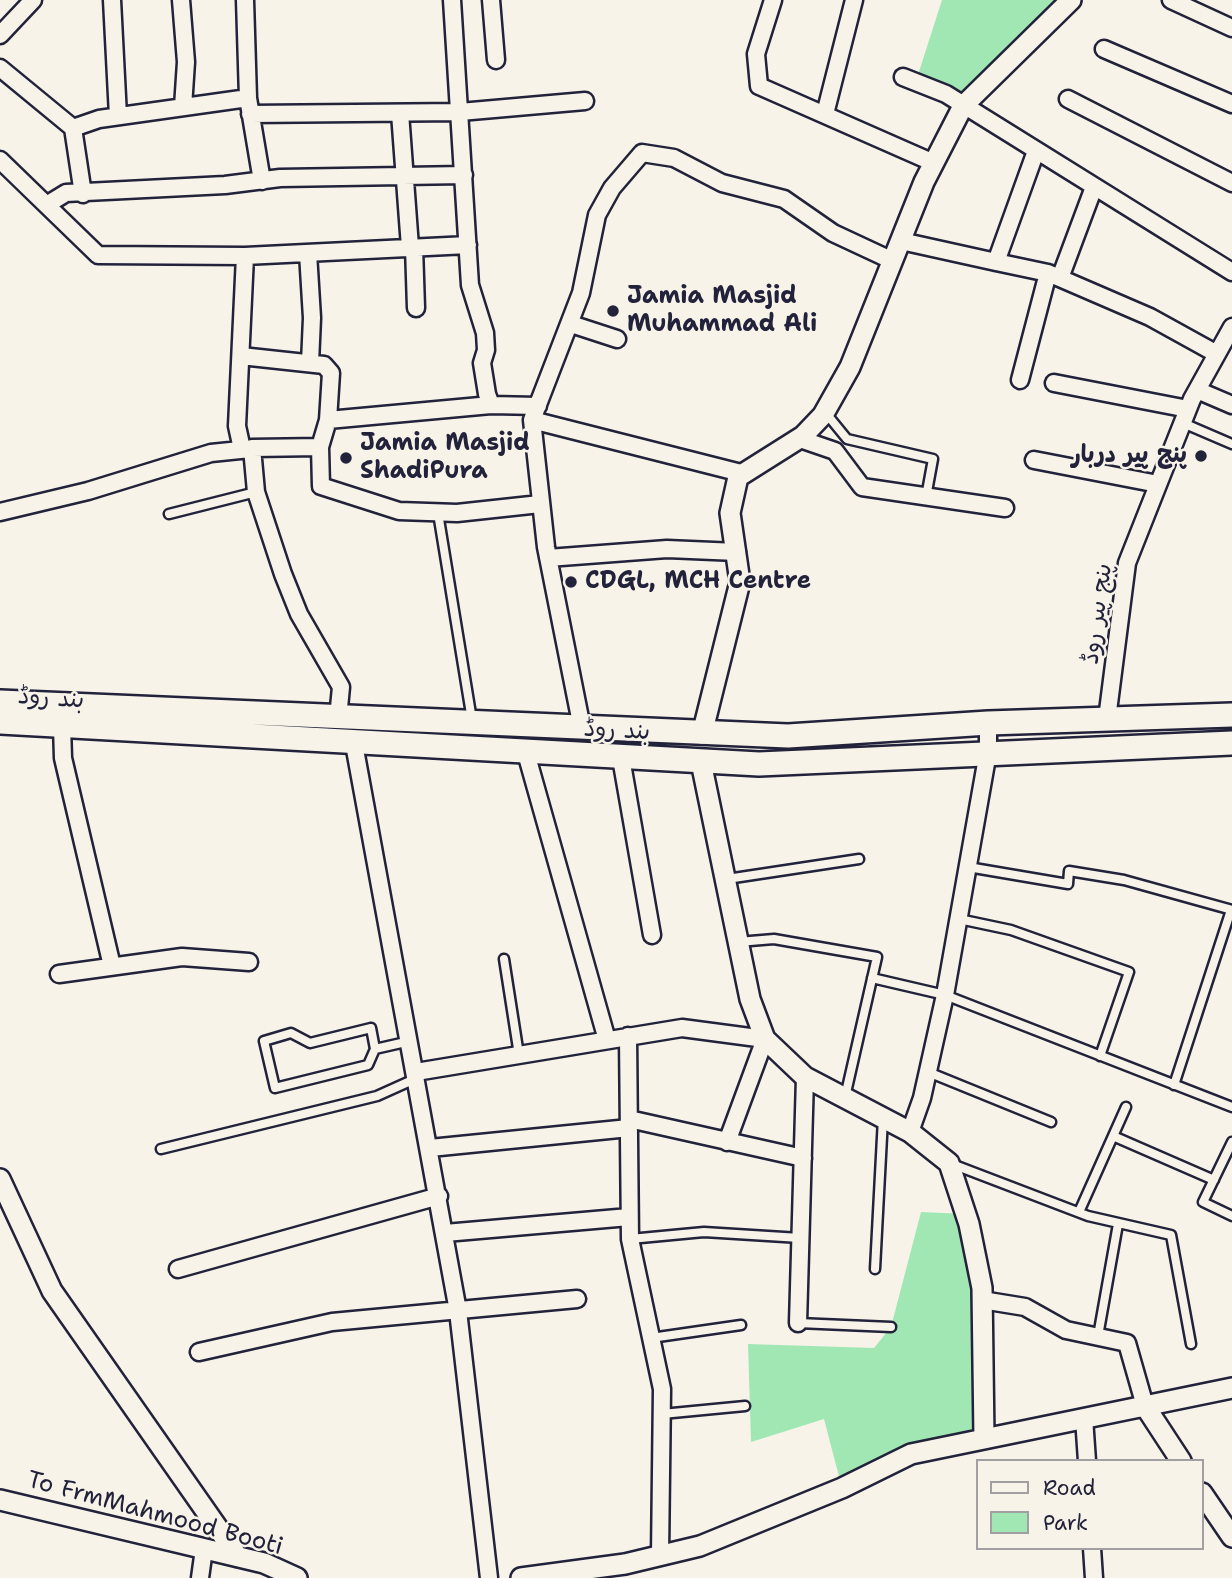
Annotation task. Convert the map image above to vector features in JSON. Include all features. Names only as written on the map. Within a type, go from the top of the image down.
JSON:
[{"type":"main road","name":"بند روڈ","points":[[0,702],[702,734],[833,735],[988,723],[1232,715]]},
{"type":"main road","name":"بند روڈ","points":[[0,722],[354,744],[781,764],[988,752],[1232,743]]},
{"type":"street","points":[[0,35],[33,0]]},
{"type":"street","points":[[111,0],[118,116]]},
{"type":"street","points":[[181,0],[187,62],[183,107]]},
{"type":"street","points":[[245,0],[249,106],[262,181]]},
{"type":"street","points":[[452,0],[470,285],[485,333],[486,350],[482,363],[491,405]]},
{"type":"street","points":[[491,0],[496,60]]},
{"type":"street","points":[[773,0],[756,54],[758,86],[934,163]]},
{"type":"street","points":[[825,114],[854,0]]},
{"type":"street","points":[[702,734],[740,582],[730,513],[741,473],[800,439],[825,411],[850,367],[934,163],[963,106],[1071,0]]},
{"type":"street","points":[[1171,0],[1232,28]]},
{"type":"street","points":[[1104,49],[1232,104]]},
{"type":"street","points":[[0,68],[73,128],[83,194]]},
{"type":"street","points":[[902,77],[946,94],[1232,272]]},
{"type":"street","points":[[1069,99],[1232,183]]},
{"type":"street","points":[[73,128],[118,116],[183,107],[249,106],[400,113],[460,112],[585,101]]},
{"type":"street","points":[[400,113],[416,308]]},
{"type":"street","points":[[996,262],[1036,152]]},
{"type":"street","points":[[582,728],[548,558],[540,504],[535,413],[581,293],[597,215],[612,188],[642,153],[674,158],[722,183],[784,199],[833,233],[892,261]]},
{"type":"street","points":[[0,160],[98,255],[245,256],[467,245]]},
{"type":"street","points":[[48,204],[66,193],[404,174],[464,175]]},
{"type":"street","points":[[1020,380],[1054,275],[1094,187]]},
{"type":"street","points":[[901,241],[1054,275],[1150,317],[1217,354]]},
{"type":"street","points":[[308,253],[312,318],[310,363]]},
{"type":"street","points":[[245,256],[237,426],[247,449],[256,492],[299,614],[341,687],[338,718]]},
{"type":"street","points":[[571,324],[617,339]]},
{"type":"street","name":"پنج پیر روڈ","points":[[1107,719],[1127,563],[1185,416],[1232,327]]},
{"type":"street","points":[[241,356],[324,365],[331,373],[328,419],[320,447],[321,486],[399,511],[438,513],[540,504]]},
{"type":"street","points":[[1054,383],[1185,416]]},
{"type":"street","points":[[1197,390],[1232,405]]},
{"type":"street","points":[[328,419],[491,405],[535,413],[741,473]]},
{"type":"street","points":[[800,439],[835,451],[862,487],[1005,508]]},
{"type":"street","points":[[0,512],[88,491],[211,453],[320,447]]},
{"type":"street","points":[[1034,460],[1158,484]]},
{"type":"street","points":[[548,558],[667,550],[737,552]]},
{"type":"street","points":[[910,1132],[928,1072],[945,995],[988,752],[988,723]]},
{"type":"street","points":[[62,726],[63,758],[113,965]]},
{"type":"street","points":[[354,744],[458,1311],[489,1578]]},
{"type":"street","points":[[526,753],[607,1040]]},
{"type":"street","points":[[621,758],[652,935]]},
{"type":"street","points":[[701,762],[750,999],[765,1039],[805,1077],[910,1132],[949,1163],[969,1224],[982,1300],[984,1439]]},
{"type":"street","points":[[58,974],[182,957],[249,962]]},
{"type":"street","points":[[416,1075],[682,1028],[765,1039]]},
{"type":"street","points":[[628,1037],[631,1239],[662,1389],[660,1556]]},
{"type":"street","points":[[727,1142],[765,1039]]},
{"type":"street","points":[[798,1323],[805,1077]]},
{"type":"street","points":[[430,1148],[629,1124],[803,1158]]},
{"type":"street","points":[[0,1179],[52,1291],[238,1557]]},
{"type":"street","points":[[178,1269],[439,1196]]},
{"type":"street","points":[[445,1233],[629,1217]]},
{"type":"street","points":[[199,1352],[332,1322],[577,1299]]},
{"type":"street","points":[[982,1300],[1025,1307],[1066,1330],[1128,1343],[1145,1406],[1180,1459]]},
{"type":"street","points":[[521,1578],[625,1564],[700,1546],[772,1518],[911,1454],[1232,1388]]},
{"type":"street","points":[[1084,1418],[1087,1459]]},
{"type":"street","points":[[1204,1496],[1232,1537]]},
{"type":"street","name":"To FrmMahmood Booti","points":[[0,1500],[238,1557],[285,1575]]},
{"type":"street","points":[[200,1578],[204,1549]]},
{"type":"street","points":[[1092,1550],[1094,1578]]},
{"type":"lane","points":[[825,411],[848,439],[933,459],[926,497]]},
{"type":"lane","points":[[1185,416],[1232,444]]},
{"type":"lane","points":[[169,514],[256,492]]},
{"type":"lane","points":[[438,513],[472,723]]},
{"type":"lane","points":[[724,880],[859,859]]},
{"type":"lane","points":[[968,867],[1068,884],[1069,870],[1124,880],[1231,910],[1174,1085]]},
{"type":"lane","points":[[958,919],[1012,930],[1129,972],[1100,1056]]},
{"type":"lane","points":[[737,942],[774,939],[877,957],[845,1097]]},
{"type":"lane","points":[[504,959],[519,1055]]},
{"type":"lane","points":[[872,978],[945,995],[1232,1107]]},
{"type":"lane","points":[[371,1028],[375,1049],[368,1065],[275,1088],[264,1041],[291,1033],[310,1043],[371,1028]]},
{"type":"lane","points":[[375,1049],[410,1041]]},
{"type":"lane","points":[[928,1072],[1051,1122]]},
{"type":"lane","points":[[161,1149],[377,1096],[416,1075]]},
{"type":"lane","points":[[1079,1212],[1126,1107]]},
{"type":"lane","points":[[875,1269],[883,1117]]},
{"type":"lane","points":[[1113,1136],[1214,1180]]},
{"type":"lane","points":[[1232,1142],[1203,1202],[1232,1216]]},
{"type":"lane","points":[[949,1163],[1079,1212],[1118,1224],[1171,1235],[1191,1344]]},
{"type":"lane","points":[[1098,1336],[1118,1224]]},
{"type":"lane","points":[[631,1239],[704,1232],[800,1238]]},
{"type":"lane","points":[[798,1323],[891,1327]]},
{"type":"lane","points":[[651,1338],[741,1325]]},
{"type":"lane","points":[[663,1414],[745,1406]]},
{"type":"green space","points":[[942,0],[1071,0],[963,106],[916,81]]},
{"type":"green space","points":[[921,1212],[966,1214],[969,1224],[984,1439],[911,1454],[842,1488],[824,1419],[751,1442],[748,1344],[874,1348],[891,1327]]},
{"type":"place","name":"Jamia Masjid Muhammad Ali","points":[[613,311]]},
{"type":"place","name":"پنج پیر دربار","points":[[1201,456]]},
{"type":"place","name":"Jamia Masjid ShadiPura","points":[[346,458]]},
{"type":"place","name":"CDGL, MCH Centre","points":[[571,582]]}]
